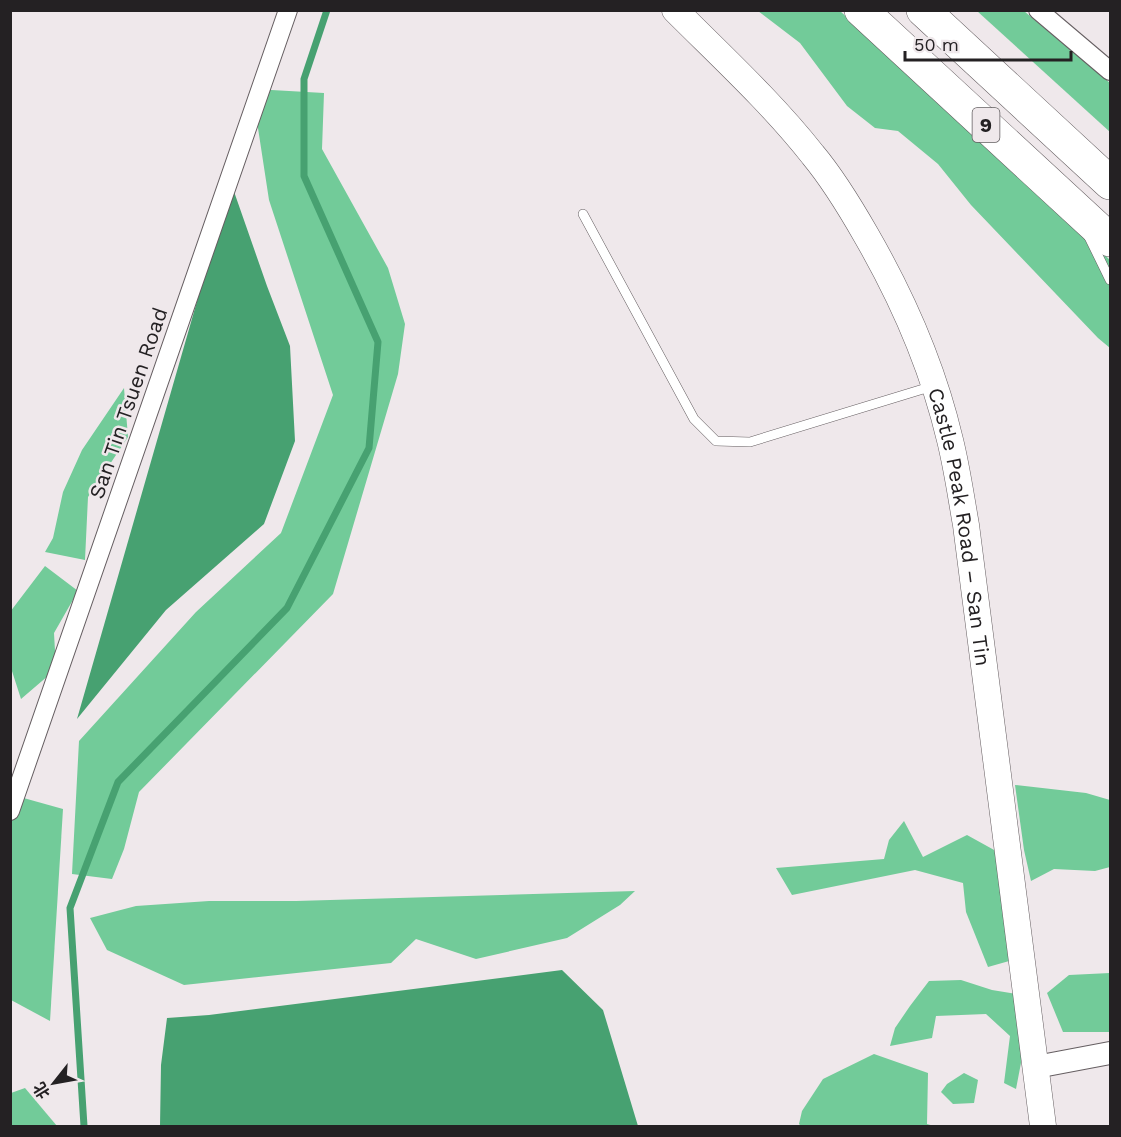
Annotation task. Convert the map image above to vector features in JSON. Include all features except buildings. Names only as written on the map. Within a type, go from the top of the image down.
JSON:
[{"type":"highway","name":"9","points":[[861,10],[1110,240]]},
{"type":"highway","name":"9","points":[[923,10],[1110,183]]},
{"type":"main road","name":"Castle Peak Road – San Tin","points":[[675,10],[786,123],[815,156],[856,219],[888,276],[914,328],[935,386],[950,441],[966,525],[1043,1126]]},
{"type":"street","name":"San Tin Tsuen Road","points":[[10,811],[288,10]]},
{"type":"street","points":[[1038,10],[1110,71]]},
{"type":"street","points":[[1036,1067],[1110,1053]]},
{"type":"lane","points":[[1076,208],[1110,280]]},
{"type":"lane","points":[[583,214],[694,419],[716,441],[750,442],[935,386]]},
{"type":"shaded area","points":[[758,11],[840,11],[1110,260],[1110,348],[971,205],[938,164],[898,131],[875,128],[847,106],[800,43]]},
{"type":"shaded area","points":[[977,11],[1024,11],[1110,83],[1110,132]]},
{"type":"shaded area","points":[[252,89],[324,93],[322,149],[388,268],[405,324],[398,374],[333,594],[139,792],[124,849],[112,879],[72,874],[79,741],[196,612],[281,533],[333,395],[269,200]]},
{"type":"shaded area","points":[[231,183],[290,346],[295,441],[264,524],[166,610],[77,719]]},
{"type":"shaded area","points":[[124,388],[128,437],[88,497],[85,560],[45,552],[53,538],[63,492],[82,450]]},
{"type":"shaded area","points":[[45,566],[78,591],[54,633],[56,669],[21,699],[11,668],[10,612]]},
{"type":"shaded area","points":[[1015,785],[1086,793],[1110,800],[1110,867],[1095,871],[1054,869],[1031,881],[1024,850]]},
{"type":"shaded area","points":[[20,797],[63,809],[50,1021],[11,1000],[10,823]]},
{"type":"shaded area","points":[[904,821],[923,857],[967,835],[1005,856],[1020,958],[988,967],[966,912],[963,883],[915,870],[792,895],[776,868],[884,859],[889,840]]},
{"type":"shaded area","points":[[635,891],[620,905],[567,938],[476,959],[416,939],[391,963],[184,985],[107,950],[90,918],[136,906],[209,901],[296,901]]},
{"type":"shaded area","points":[[562,970],[603,1010],[638,1126],[160,1126],[161,1065],[167,1018],[209,1015]]},
{"type":"shaded area","points":[[1110,973],[1110,1032],[1063,1032],[1047,993],[1069,975]]},
{"type":"shaded area","points":[[961,980],[992,990],[1022,995],[1029,1021],[1016,1089],[1004,1083],[1010,1036],[986,1014],[936,1016],[932,1038],[890,1046],[895,1028],[929,981]]},
{"type":"shaded area","points":[[874,1054],[928,1073],[927,1124],[934,1126],[801,1126],[799,1124],[802,1111],[823,1079]]},
{"type":"shaded area","points":[[964,1073],[978,1080],[974,1103],[953,1104],[941,1092],[947,1084]]},
{"type":"shaded area","points":[[25,1088],[57,1126],[11,1126],[11,1093]]},
{"type":"waterway","points":[[84,1126],[70,908],[118,782],[287,608],[369,448],[378,342],[304,176],[304,79],[327,10]]}]
